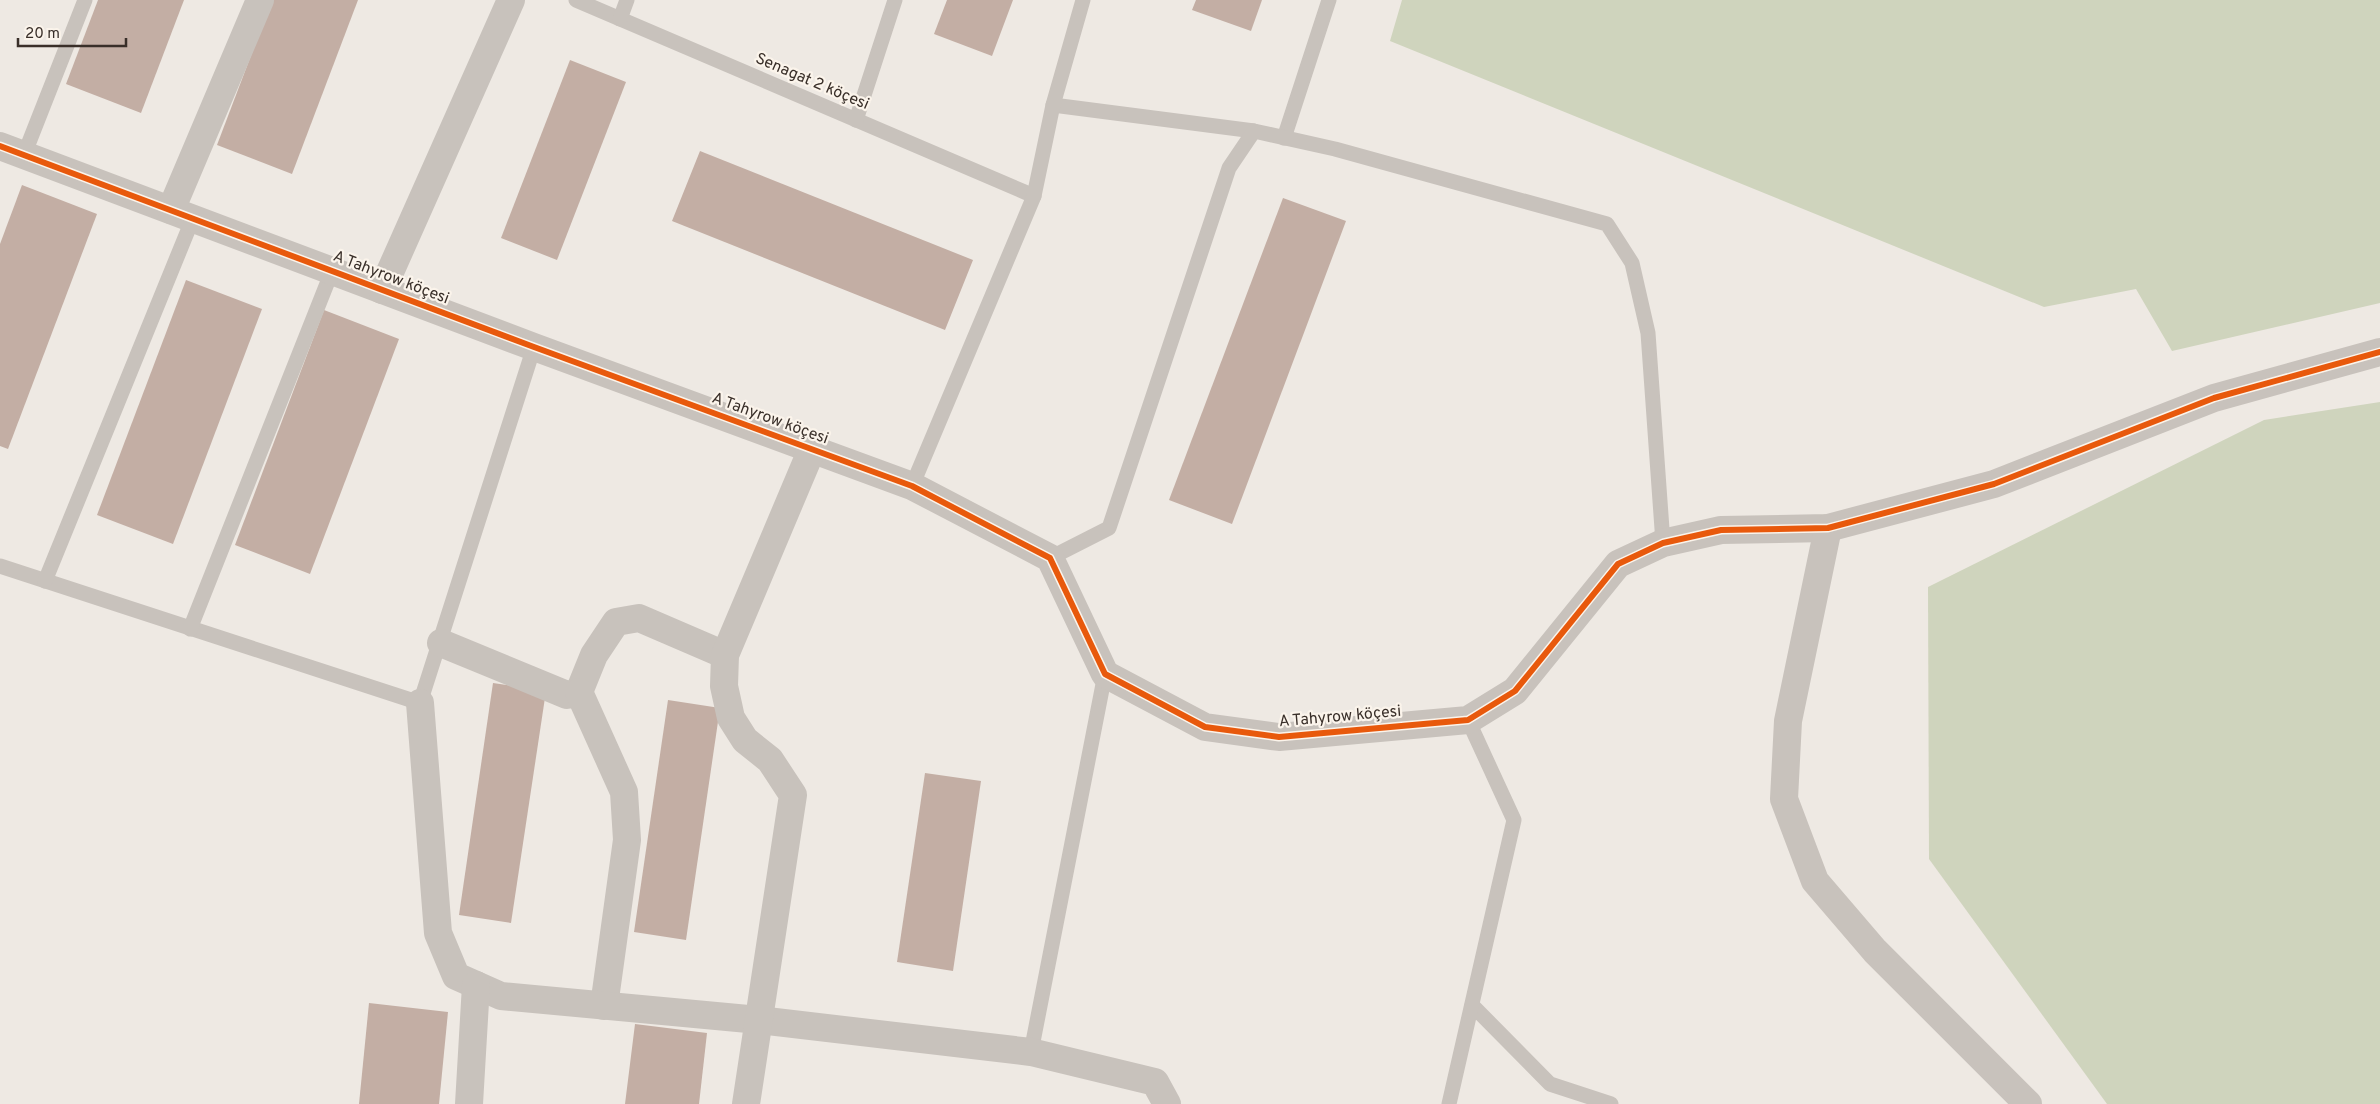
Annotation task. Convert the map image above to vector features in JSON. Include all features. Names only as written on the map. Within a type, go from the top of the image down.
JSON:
[{"type":"street","points":[[182,214],[260,0]]},
{"type":"street","points":[[382,290],[511,0]]},
{"type":"street","name":"A Tahyrow köçesi","points":[[12,150],[534,347],[912,486],[1050,558]]},
{"type":"street","points":[[1468,720],[1515,691],[1618,564],[1663,543],[1721,530],[1828,528],[1994,484],[2214,398],[2380,352]]},
{"type":"street","points":[[746,1104],[793,796],[770,760],[745,740],[731,718],[724,686],[726,655],[812,449]]},
{"type":"street","points":[[1828,528],[1788,721],[1784,798],[1815,880],[1875,951],[2028,1104]]},
{"type":"street","points":[[1050,558],[1105,674]]},
{"type":"street","points":[[604,1006],[627,840],[624,792],[579,692],[594,655],[616,622],[639,618],[726,655]]},
{"type":"street","points":[[441,643],[567,695],[579,692]]},
{"type":"street","name":"A Tahyrow köçesi","points":[[1105,674],[1205,727],[1279,737],[1468,720]]},
{"type":"street","points":[[420,703],[438,933],[456,976],[501,996],[759,1020],[1031,1052],[1155,1082],[1167,1104]]},
{"type":"street","points":[[469,1104],[476,985]]},
{"type":"lane","points":[[12,150],[85,0]]},
{"type":"lane","name":"Senagat 2 köçesi","points":[[576,0],[1034,196]]},
{"type":"lane","points":[[620,19],[627,0]]},
{"type":"lane","points":[[856,120],[895,0]]},
{"type":"lane","points":[[912,486],[1034,196],[1053,105],[1083,0]]},
{"type":"lane","points":[[1284,138],[1329,0]]},
{"type":"lane","points":[[1053,105],[1254,131],[1335,149],[1607,224],[1632,262],[1648,333],[1663,543]]},
{"type":"lane","points":[[1050,558],[1109,528],[1229,168],[1254,131]]},
{"type":"lane","points":[[45,581],[182,214]]},
{"type":"lane","points":[[190,629],[332,271]]},
{"type":"lane","points":[[0,566],[420,703],[441,643],[534,347]]},
{"type":"lane","points":[[1031,1052],[1105,674]]},
{"type":"lane","points":[[1449,1104],[1514,820],[1468,720]]},
{"type":"lane","points":[[1472,1005],[1550,1084],[1611,1104]]},
{"type":"green space","points":[[1402,0],[2380,0],[2380,303],[2172,351],[2136,289],[2044,307],[1390,41]]},
{"type":"green space","points":[[2380,402],[2380,1104],[2107,1104],[1929,859],[1928,587],[2264,420]]},
{"type":"building","points":[[98,0],[184,0],[141,113],[66,84]]},
{"type":"building","points":[[272,0],[358,0],[292,174],[217,145]]},
{"type":"building","points":[[947,0],[1013,0],[992,56],[934,34]]},
{"type":"building","points":[[1196,0],[1262,0],[1251,31],[1192,10]]},
{"type":"building","points":[[570,60],[626,82],[557,260],[501,238]]},
{"type":"building","points":[[700,151],[973,260],[945,330],[672,221]]},
{"type":"building","points":[[22,185],[97,214],[8,449],[0,446],[0,244]]},
{"type":"building","points":[[1283,198],[1346,221],[1232,524],[1169,500]]},
{"type":"building","points":[[186,280],[262,309],[173,544],[97,515]]},
{"type":"building","points":[[324,310],[399,339],[310,574],[235,545]]},
{"type":"building","points":[[493,683],[546,691],[511,923],[459,915]]},
{"type":"building","points":[[668,700],[720,708],[686,940],[634,932]]},
{"type":"building","points":[[925,773],[981,781],[953,971],[897,962]]},
{"type":"building","points":[[369,1003],[448,1012],[439,1104],[359,1104]]},
{"type":"building","points":[[635,1024],[707,1033],[699,1104],[625,1104]]},
{"type":"cycle path","points":[[0,146],[534,347],[912,486],[1050,558],[1105,674],[1205,727],[1279,737],[1468,720],[1515,691],[1618,564],[1663,543],[1721,530],[1828,528],[1994,484],[2214,398],[2380,352]]}]
